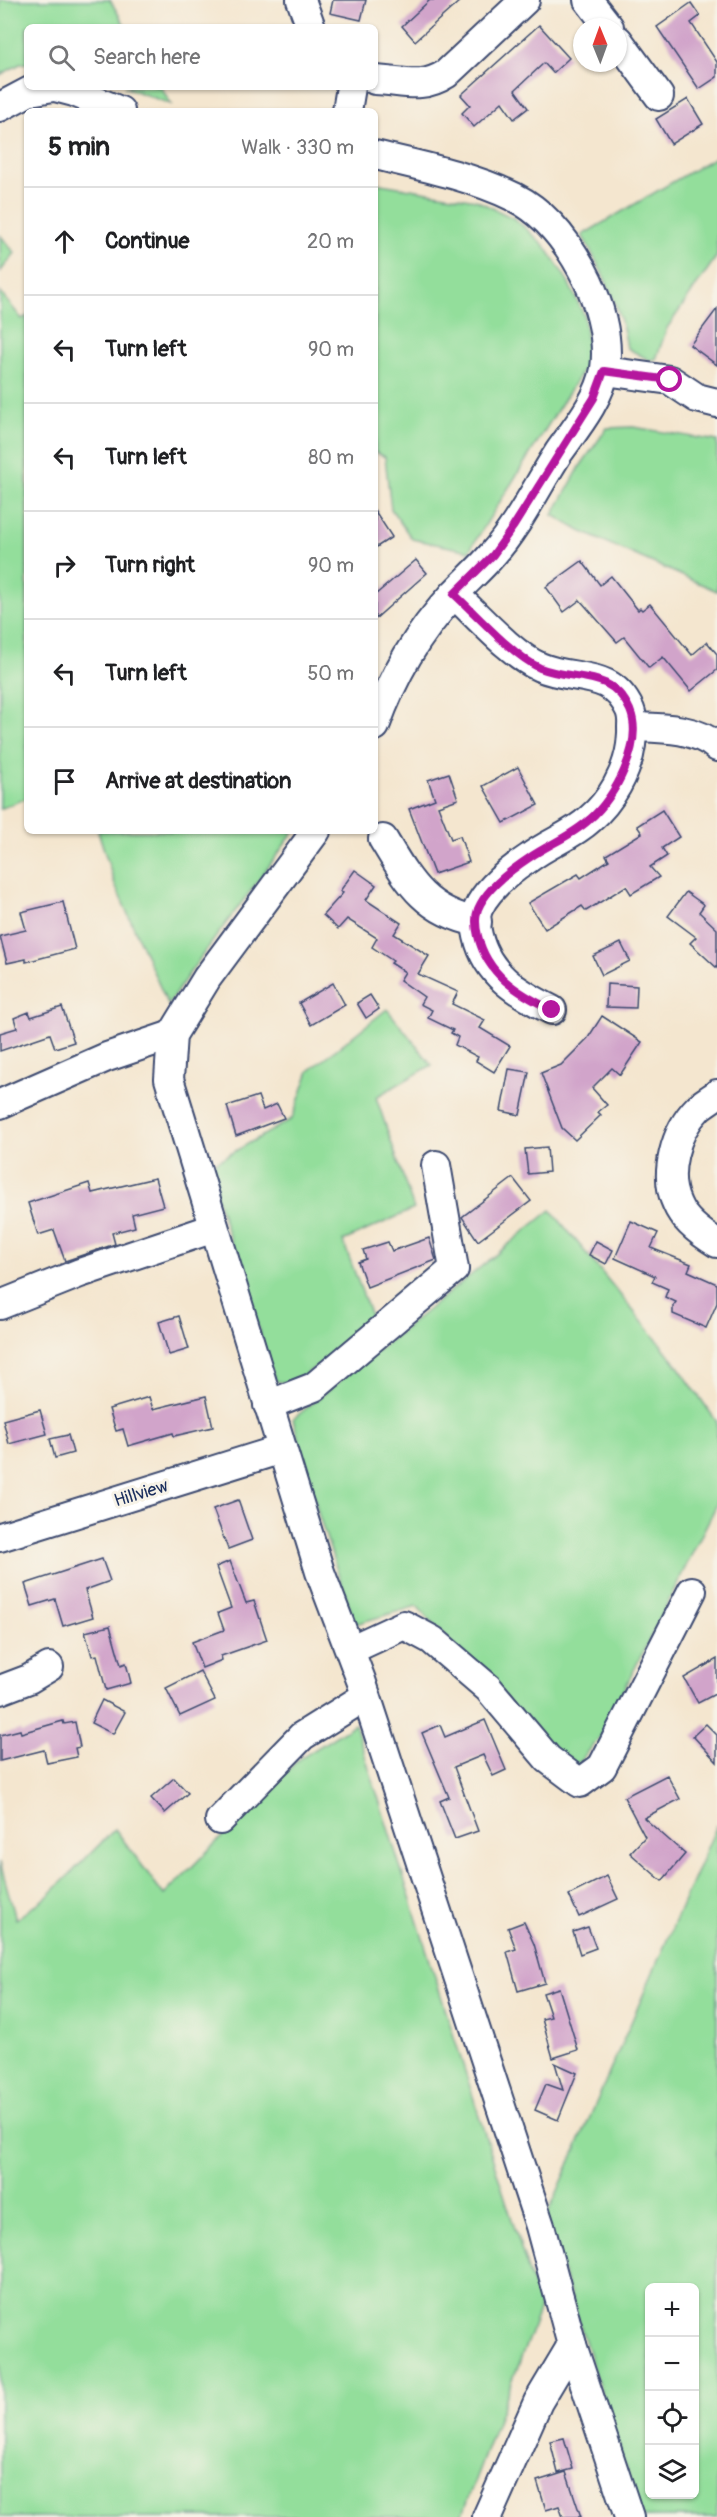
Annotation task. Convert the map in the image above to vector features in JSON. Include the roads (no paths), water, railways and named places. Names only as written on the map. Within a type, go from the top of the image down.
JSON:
[{"type":"street","points":[[301,0],[310,24]]},
{"type":"street","points":[[378,80],[414,84],[433,82],[446,74],[525,0]]},
{"type":"street","points":[[588,0],[602,18]]},
{"type":"street","points":[[627,52],[659,96]]},
{"type":"street","points":[[0,107],[36,90]]},
{"type":"street","points":[[66,90],[113,108]]},
{"type":"street","points":[[348,108],[350,90]]},
{"type":"street","points":[[378,156],[432,168],[487,187],[515,198],[541,216],[564,240],[580,264],[594,293],[605,330],[604,371],[594,398],[493,555],[432,619],[405,658],[389,687],[378,718]]},
{"type":"street","points":[[604,371],[670,380],[697,398],[717,403]]},
{"type":"street","points":[[454,594],[493,631],[540,668],[605,681],[620,693],[631,712],[630,753],[623,774],[603,808],[575,831],[530,857],[489,893],[478,910],[477,922],[483,954],[500,978],[512,988],[552,1010]]},
{"type":"street","points":[[632,727],[679,730],[704,739],[717,747]]},
{"type":"street","points":[[314,834],[207,978],[172,1035],[169,1079],[320,1572],[351,1650],[540,2226],[572,2345],[629,2517]]},
{"type":"street","points":[[383,839],[404,875],[426,900],[448,914],[477,922]]},
{"type":"street","points":[[0,1104],[107,1057],[172,1035]]},
{"type":"street","points":[[717,1094],[697,1109],[685,1126],[671,1163],[671,1188],[677,1206],[693,1225],[717,1243]]},
{"type":"street","points":[[268,1405],[314,1387],[454,1269],[436,1165]]},
{"type":"street","points":[[0,1305],[80,1273],[214,1228]]},
{"type":"street","name":"Hillview","points":[[0,1537],[282,1449]]},
{"type":"street","points":[[351,1650],[404,1625],[432,1640],[488,1688],[548,1759],[580,1783],[602,1767],[692,1591]]},
{"type":"street","points":[[0,1690],[29,1679],[49,1668]]},
{"type":"street","points":[[220,1820],[302,1736],[366,1696]]},
{"type":"street","points":[[487,2517],[538,2402],[572,2345]]}]
